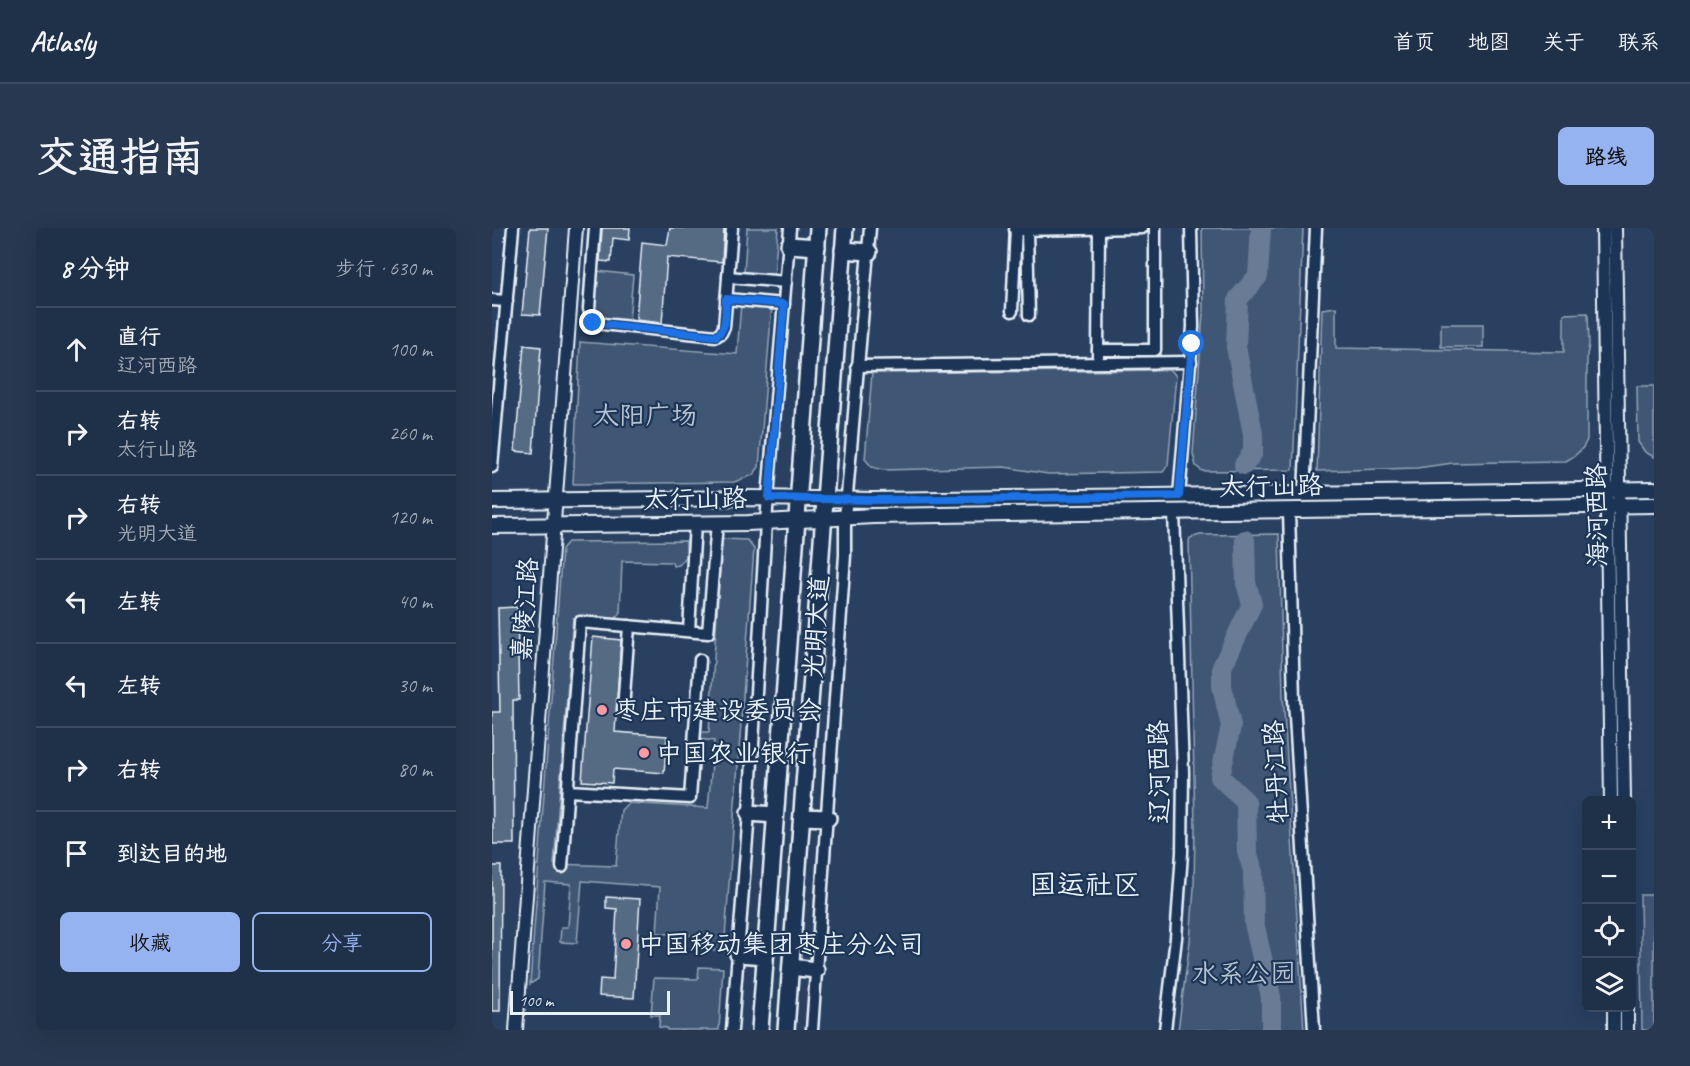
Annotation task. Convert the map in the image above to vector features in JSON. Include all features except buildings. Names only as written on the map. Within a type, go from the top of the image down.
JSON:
[{"type":"main road","name":"光明大道","points":[[760,1030],[818,228]]},
{"type":"main road","name":"光明大道","points":[[786,1030],[845,228]]},
{"type":"main road","points":[[789,245],[817,247]]},
{"type":"main road","points":[[843,249],[868,252]]},
{"type":"main road","name":"太行山路","points":[[492,501],[769,498],[848,500],[1654,489]]},
{"type":"main road","name":"太行山路","points":[[492,525],[717,523],[845,518],[1654,505]]},
{"type":"main road","points":[[749,813],[775,815]]},
{"type":"main road","points":[[802,816],[828,818]]},
{"type":"main road","points":[[738,954],[765,956]]},
{"type":"main road","points":[[791,967],[816,970]]},
{"type":"street","points":[[492,467],[513,228]]},
{"type":"street","name":"嘉陵江路","points":[[516,1030],[576,228]]},
{"type":"street","points":[[595,228],[589,309],[593,323],[716,336],[724,327],[732,228]]},
{"type":"street","points":[[732,1030],[749,813],[766,522],[790,228]]},
{"type":"street","name":"光明大道","points":[[812,1030],[845,555],[845,518],[870,228]]},
{"type":"street","points":[[1012,311],[1015,229],[1142,228]]},
{"type":"street","points":[[1098,350],[1155,350],[1155,228]]},
{"type":"street","points":[[1179,496],[1193,327],[1191,228]]},
{"type":"street","points":[[1305,494],[1316,228]]},
{"type":"street","name":"海河西路","points":[[1603,228],[1613,490]]},
{"type":"street","name":"海河西路","points":[[1611,796],[1616,228]]},
{"type":"street","points":[[1098,363],[1099,229]]},
{"type":"street","points":[[1027,230],[1029,315]]},
{"type":"street","points":[[728,277],[786,282]]},
{"type":"street","points":[[726,299],[784,304]]},
{"type":"street","points":[[492,300],[507,301]]},
{"type":"street","points":[[857,366],[1191,362]]},
{"type":"street","name":"海河西路","points":[[1613,505],[1624,796]]},
{"type":"street","name":"牡丹江路","points":[[1289,510],[1294,691],[1314,1030]]},
{"type":"street","name":"辽河西路","points":[[1165,1030],[1176,938],[1182,853],[1183,773],[1174,512]]},
{"type":"street","points":[[689,631],[695,523]]},
{"type":"street","points":[[562,867],[580,622],[708,633],[717,523]]},
{"type":"street","points":[[623,710],[629,626]]},
{"type":"street","points":[[568,792],[690,798],[700,660]]},
{"type":"street","points":[[1614,1012],[1614,1030]]},
{"type":"street","points":[[1627,1012],[1627,1030]]},
{"type":"green space","points":[[747,228],[778,228],[774,276],[744,273]]},
{"type":"green space","points":[[1202,228],[1303,228],[1293,470],[1202,471],[1196,466],[1193,454],[1203,313]]},
{"type":"green space","points":[[597,271],[633,275],[629,321],[598,318],[594,307]]},
{"type":"green space","name":"太阳广场","points":[[741,303],[772,305],[759,467],[753,475],[734,482],[573,484],[580,342],[737,354]]},
{"type":"green space","points":[[1336,307],[1336,348],[1564,352],[1564,314],[1588,313],[1587,440],[1585,444],[1579,452],[1566,461],[1453,463],[1417,468],[1317,471],[1322,309]]},
{"type":"green space","points":[[1441,324],[1483,324],[1483,347],[1441,347]]},
{"type":"green space","points":[[1171,370],[1176,376],[1168,465],[1163,472],[1048,474],[1004,467],[883,470],[872,467],[865,459],[872,373]]},
{"type":"green space","points":[[1637,386],[1654,386],[1654,457],[1645,452],[1638,442]]},
{"type":"green space","name":"水系公园","points":[[1279,534],[1283,695],[1304,1030],[1178,1030],[1190,941],[1194,888],[1195,827],[1189,541],[1190,538],[1200,535]]},
{"type":"green space","points":[[722,539],[747,540],[754,549],[724,951],[700,950],[701,936],[657,933],[660,887],[582,881],[577,943],[560,942],[561,927],[568,927],[571,884],[545,882],[538,979],[530,984],[562,549],[568,542],[686,541],[686,557],[679,565],[673,566],[672,562],[622,561],[620,614],[615,619],[573,618],[554,864],[616,866],[621,810],[628,803],[708,808],[714,741],[699,739],[700,732],[709,732]]},
{"type":"green space","points":[[1640,895],[1654,895],[1654,1030],[1642,1030]]},
{"type":"green space","points":[[699,967],[723,968],[719,1030],[667,1030],[667,1028],[659,1027],[660,1015],[651,1015],[654,978],[698,979]]},
{"type":"waterway","points":[[1244,465],[1253,452],[1253,434],[1236,347],[1238,299],[1258,276],[1261,228]]},
{"type":"waterway","points":[[1245,540],[1246,583],[1252,604],[1222,667],[1222,686],[1231,726],[1220,777],[1246,802],[1247,851],[1253,871],[1254,923],[1271,997],[1271,1030]]},
{"type":"place","name":"枣庄市建设委员会","points":[[602,710]]},
{"type":"place","name":"中国农业银行","points":[[644,753]]},
{"type":"place","name":"中国移动集团枣庄分公司","points":[[626,944]]},
{"type":"district","name":"国运社区","points":[[1085,884]]},
{"type":"route","points":[[593,323],[716,336],[724,327],[726,299],[784,304],[769,498],[873,500],[1179,496],[1192,344]]}]
